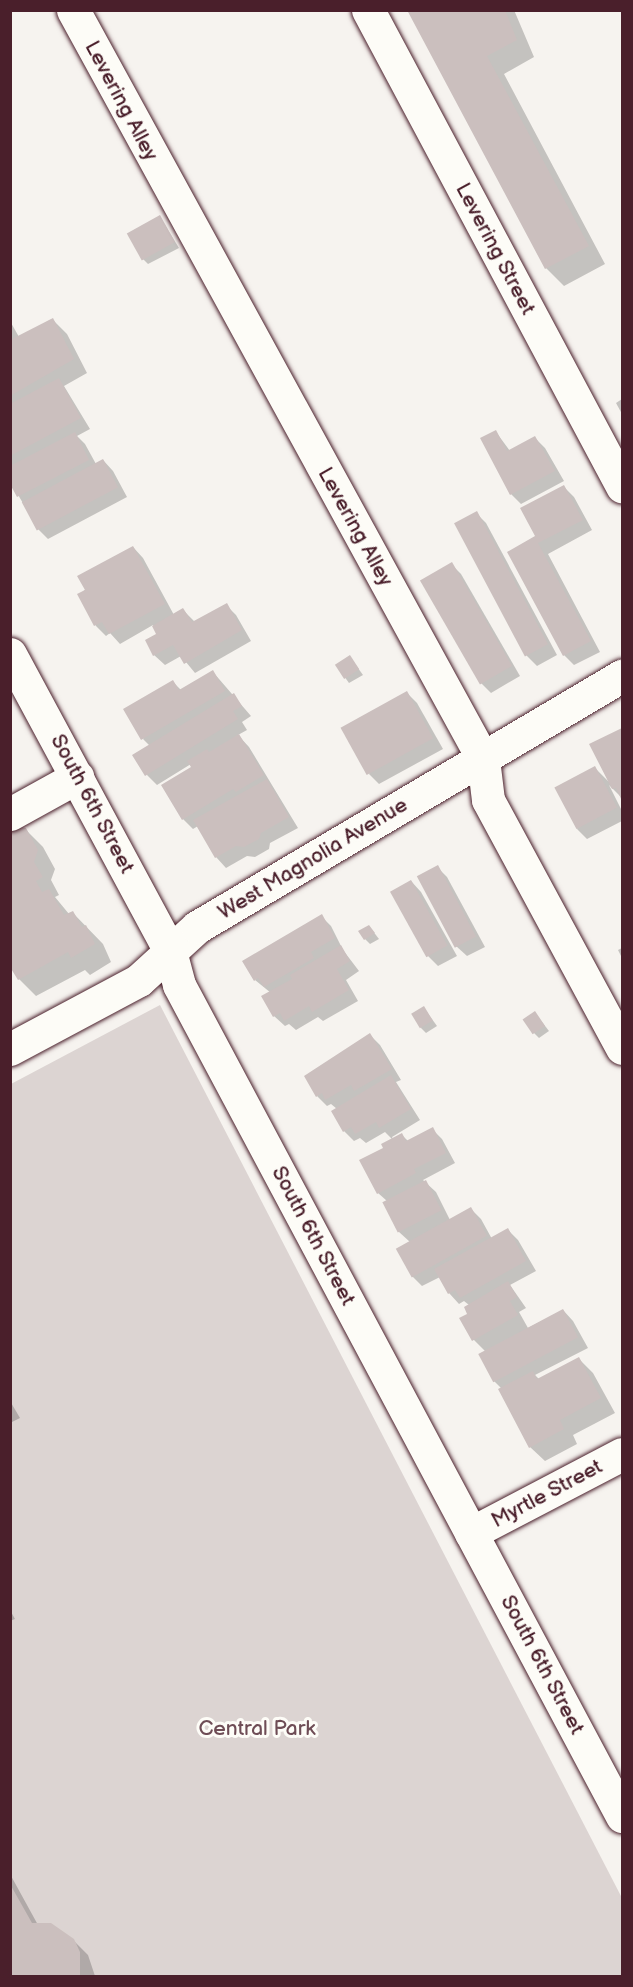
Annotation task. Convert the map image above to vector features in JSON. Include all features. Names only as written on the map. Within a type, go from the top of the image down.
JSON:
[{"type":"street","name":"Levering Alley","points":[[73,10],[483,759],[488,800],[622,1048]]},
{"type":"street","name":"Levering Street","points":[[368,10],[622,486]]},
{"type":"street","name":"South 6th Street","points":[[10,654],[170,951],[179,985],[622,1816]]},
{"type":"street","name":"West Magnolia Avenue","points":[[10,1049],[139,980],[197,927],[622,676]]},
{"type":"street","points":[[10,814],[77,777]]},
{"type":"street","name":"Myrtle Street","points":[[471,1533],[622,1455]]},
{"type":"green space","name":"Central Park","points":[[160,1005],[622,1898],[622,1976],[11,1976],[11,1084]]},
{"type":"building","points":[[407,10],[505,10],[517,40],[487,56],[589,246],[545,269]]},
{"type":"building","points":[[160,215],[175,242],[142,261],[127,233]]},
{"type":"building","points":[[53,318],[74,359],[10,396],[10,340]]},
{"type":"building","points":[[59,378],[81,418],[10,456],[10,404]]},
{"type":"building","points":[[496,430],[507,451],[535,436],[555,471],[510,495],[480,438]]},
{"type":"building","points":[[75,432],[89,460],[17,497],[10,484],[10,466]]},
{"type":"building","points":[[103,459],[118,487],[37,530],[22,502]]},
{"type":"building","points":[[564,485],[583,520],[538,543],[591,641],[563,656],[507,552],[535,536],[520,508]]},
{"type":"building","points":[[477,511],[548,644],[525,657],[454,523]]},
{"type":"building","points":[[133,546],[165,604],[109,634],[102,622],[94,626],[77,594],[85,590],[77,576]]},
{"type":"building","points":[[452,562],[512,666],[480,684],[420,580]]},
{"type":"building","points":[[227,603],[242,630],[184,664],[173,645],[153,656],[145,640],[156,634],[152,626],[183,608],[192,622]]},
{"type":"building","points":[[350,655],[359,669],[344,679],[335,665]]},
{"type":"building","points":[[213,670],[225,691],[141,740],[123,709],[173,680],[179,690]]},
{"type":"building","points":[[407,691],[433,738],[367,775],[341,728]]},
{"type":"building","points":[[234,693],[242,706],[233,711],[238,719],[145,776],[132,755]]},
{"type":"building","points":[[622,728],[622,801],[616,788],[612,789],[589,744]]},
{"type":"building","points":[[239,734],[264,775],[236,792],[233,789],[182,820],[161,785],[191,767],[187,761],[207,749],[209,752]]},
{"type":"building","points":[[595,766],[617,807],[576,829],[554,788]]},
{"type":"building","points":[[267,779],[289,817],[261,833],[259,839],[244,847],[236,846],[215,858],[193,820]]},
{"type":"building","points":[[16,826],[26,828],[38,850],[34,862],[43,877],[36,881],[42,892],[49,889],[64,915],[73,911],[82,927],[86,925],[95,944],[71,958],[68,952],[18,980],[10,967],[10,829]]},
{"type":"building","points":[[438,865],[476,937],[455,948],[417,876]]},
{"type":"building","points":[[411,880],[447,946],[426,957],[390,892]]},
{"type":"building","points":[[322,914],[335,938],[311,952],[314,958],[264,987],[258,978],[254,981],[242,961]]},
{"type":"building","points":[[369,925],[375,933],[364,940],[358,931]]},
{"type":"building","points":[[341,945],[350,961],[337,969],[349,990],[312,1012],[309,1006],[284,1021],[280,1013],[273,1017],[261,996],[292,979],[290,975]]},
{"type":"building","points":[[424,1006],[433,1021],[420,1028],[411,1014]]},
{"type":"building","points":[[535,1011],[545,1026],[533,1034],[523,1019]]},
{"type":"building","points":[[370,1033],[392,1069],[354,1091],[351,1085],[325,1100],[322,1093],[316,1097],[304,1076]]},
{"type":"building","points":[[391,1075],[411,1109],[379,1128],[376,1122],[355,1134],[351,1127],[343,1132],[331,1111]]},
{"type":"building","points":[[433,1127],[446,1153],[414,1169],[416,1173],[377,1194],[359,1160],[383,1148],[381,1144],[402,1133],[406,1141]]},
{"type":"building","points":[[426,1180],[441,1210],[398,1233],[382,1202]]},
{"type":"building","points":[[471,1207],[487,1236],[412,1278],[396,1249]]},
{"type":"building","points":[[508,1228],[526,1261],[460,1298],[455,1290],[448,1294],[434,1269]]},
{"type":"building","points":[[508,1281],[517,1297],[510,1301],[518,1315],[472,1341],[459,1318],[467,1314],[464,1307]]},
{"type":"building","points":[[563,1309],[578,1337],[493,1382],[478,1354]]},
{"type":"building","points":[[579,1357],[601,1398],[560,1420],[564,1429],[529,1448],[498,1389],[533,1371],[537,1379]]},
{"type":"building","points":[[10,1884],[32,1923],[51,1923],[74,1939],[80,1952],[80,1976],[10,1976]]}]
